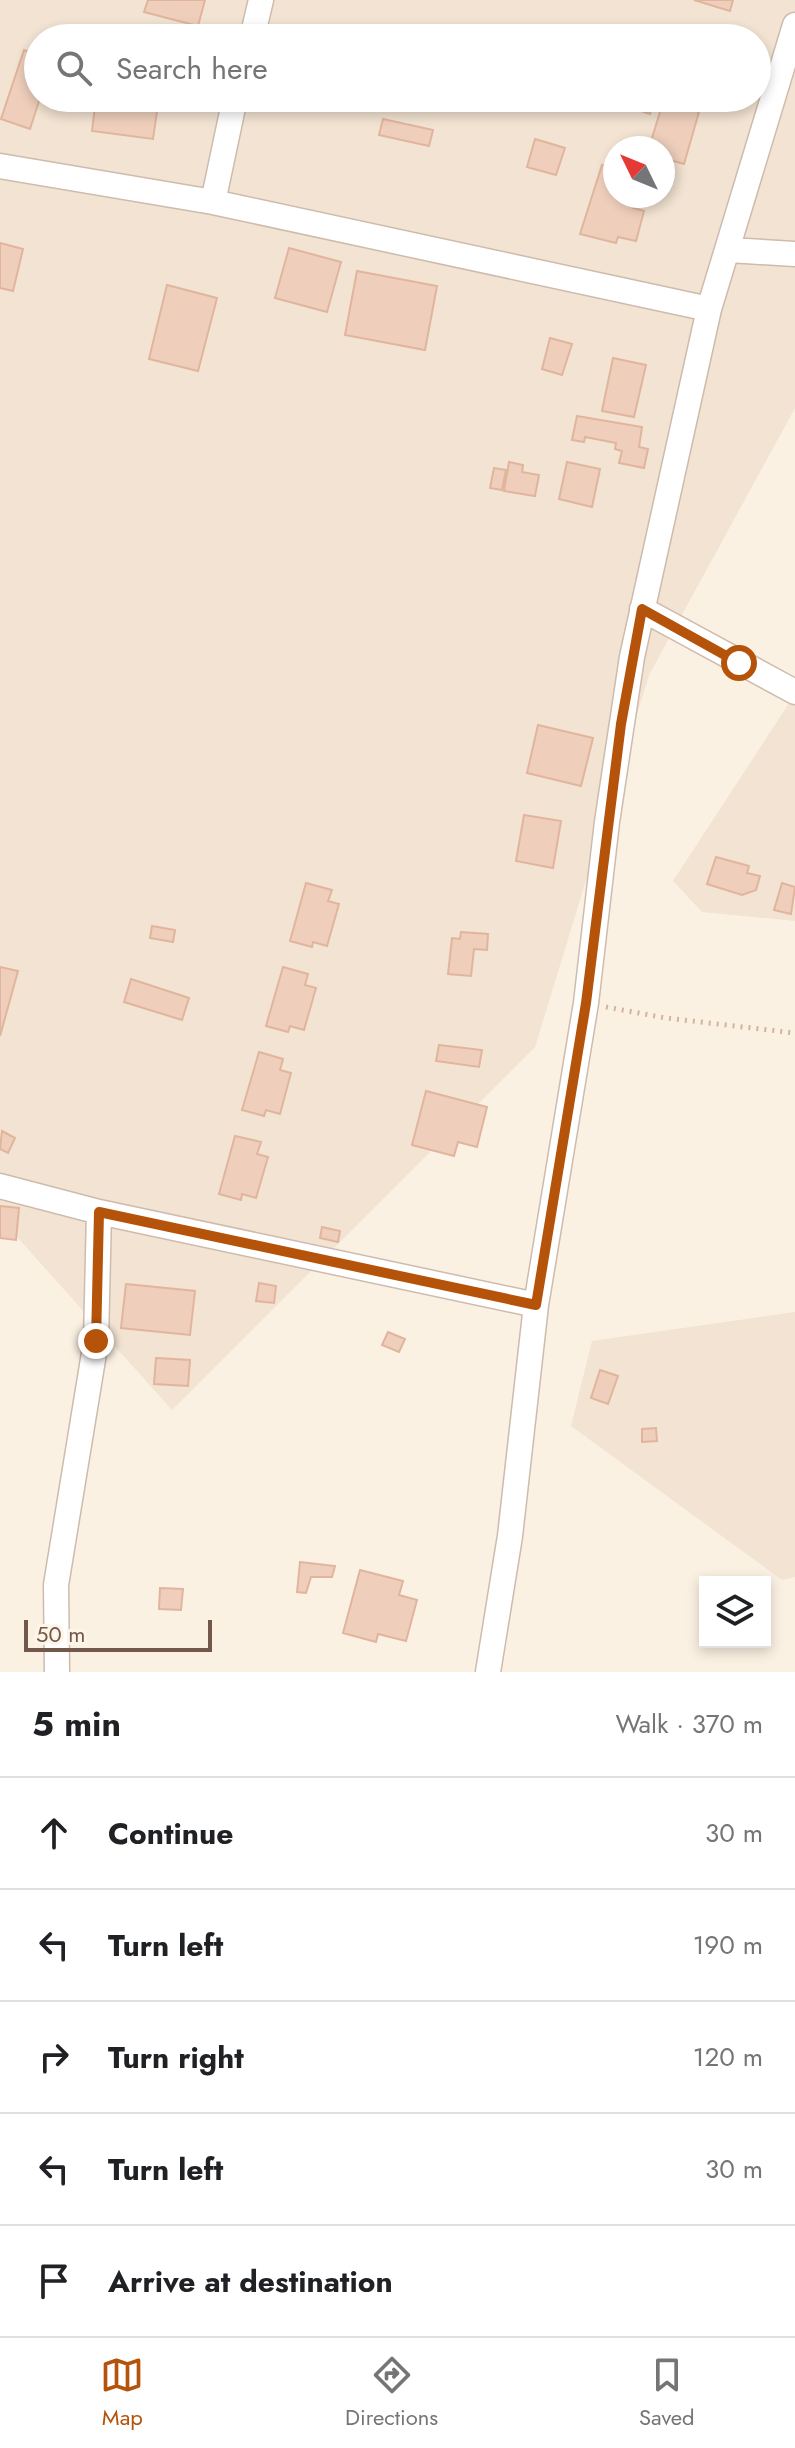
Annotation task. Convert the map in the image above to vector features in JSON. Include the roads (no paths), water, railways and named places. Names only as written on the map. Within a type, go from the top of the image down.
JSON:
[{"type":"street","points":[[255,24],[261,0]]},
{"type":"street","points":[[771,97],[795,25]]},
{"type":"street","points":[[213,202],[232,112]]},
{"type":"street","points":[[488,1672],[510,1536],[536,1305],[586,1003],[621,724],[642,609],[709,309],[729,250],[766,112]]},
{"type":"street","points":[[0,166],[213,202],[709,309]]},
{"type":"street","points":[[729,250],[795,254]]},
{"type":"street","points":[[642,609],[795,692]]},
{"type":"street","points":[[0,1186],[99,1212],[536,1305]]},
{"type":"street","points":[[57,1672],[56,1585],[96,1341],[99,1212]]}]
